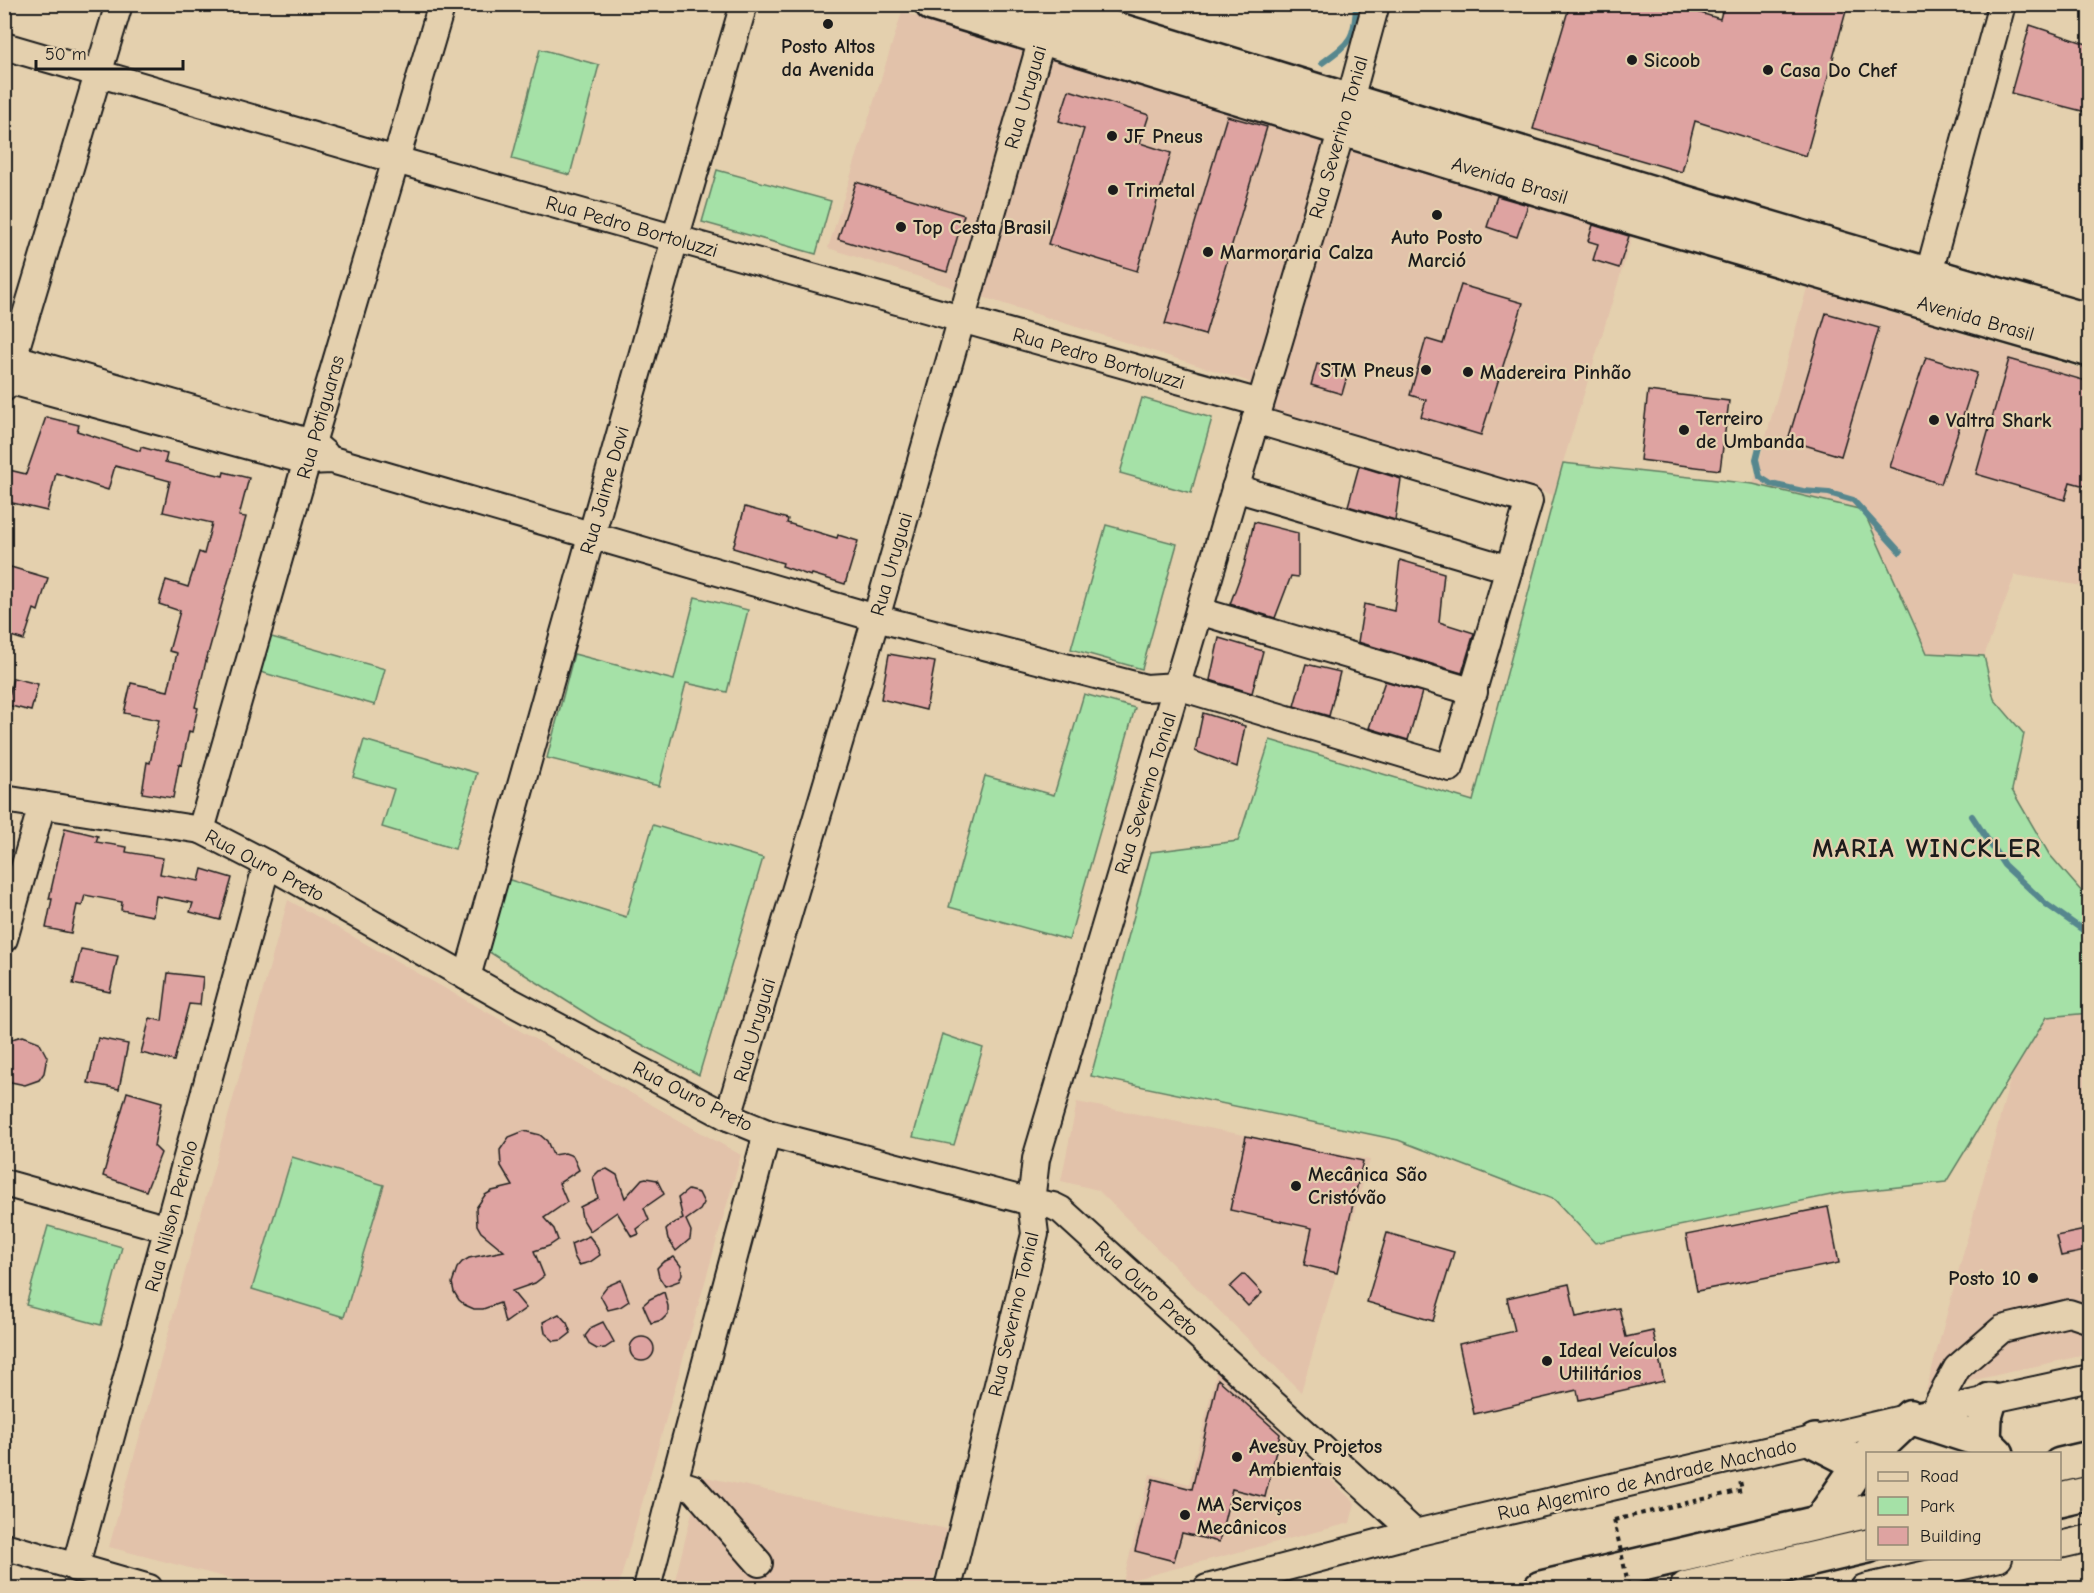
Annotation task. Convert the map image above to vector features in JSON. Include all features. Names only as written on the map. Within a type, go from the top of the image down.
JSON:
[{"type":"main road","name":"Avenida Brasil","points":[[932,4],[1042,17],[1639,204],[1925,288],[2090,350]]},
{"type":"main road","name":"Avenida Brasil","points":[[1925,288],[2090,321]]},
{"type":"main road","points":[[1990,1400],[1985,1416],[1990,1447]]},
{"type":"main road","points":[[1874,1452],[1921,1415],[1990,1447]]},
{"type":"main road","points":[[1815,1441],[1866,1458],[1820,1522]]},
{"type":"main road","points":[[2061,1465],[2090,1458]]},
{"type":"main road","points":[[2061,1500],[2090,1493]]},
{"type":"main road","points":[[1541,1588],[1866,1511]]},
{"type":"main road","points":[[1687,1588],[1866,1546]]},
{"type":"street","points":[[118,4],[7,372],[121,399],[317,454],[876,618],[1146,688],[1177,686],[1450,768],[1509,569],[1234,488]]},
{"type":"street","name":"Rua Potiguaras","points":[[201,830],[317,454],[396,160],[442,4]]},
{"type":"street","name":"Rua Jaime Davi","points":[[467,977],[675,238],[744,4]]},
{"type":"street","name":"Rua Severino Tonial","points":[[948,1588],[1035,1234],[1031,1202],[1036,1159],[1346,114],[1376,4]]},
{"type":"street","points":[[1925,288],[2002,4]]},
{"type":"street","name":"Rua Uruguai","points":[[728,1117],[876,618],[961,319],[1042,17]]},
{"type":"street","name":"Rua Pedro Bortoluzzi","points":[[4,46],[396,160],[961,319],[1257,411],[1529,501],[1509,569]]},
{"type":"street","points":[[1199,611],[1474,692]]},
{"type":"street","name":"Rua Ouro Preto","points":[[4,799],[201,830],[267,864],[467,977],[728,1117],[767,1133],[1053,1206],[1061,1210],[1415,1533]]},
{"type":"street","points":[[4,939],[42,805]]},
{"type":"street","name":"Rua Nilson Periolo","points":[[75,1568],[267,864]]},
{"type":"street","points":[[647,1588],[767,1133]]},
{"type":"street","points":[[4,1183],[168,1228]]},
{"type":"street","points":[[1921,1415],[1957,1368],[2002,1329],[2069,1313],[2090,1320]]},
{"type":"street","name":"Rua Algemiro de Andrade Machado","points":[[1207,1588],[1415,1533],[2090,1378]]},
{"type":"street","points":[[674,1482],[693,1488],[759,1563]]},
{"type":"street","points":[[2061,1545],[2090,1538]]},
{"type":"street","points":[[4,1546],[149,1588]]},
{"type":"street","points":[[1864,1588],[1990,1560]]},
{"type":"path","points":[[1629,1588],[1614,1520],[1742,1490],[1740,1481],[1729,1484]]},
{"type":"shaded area","points":[[902,12],[1636,224],[1553,495],[1273,417],[1247,381],[828,248]]},
{"type":"shaded area","points":[[1807,288],[2089,371],[2089,587],[2015,575],[1984,656],[1927,653],[1862,510],[1753,484]]},
{"type":"shaded area","points":[[288,900],[741,1155],[618,1588],[266,1588],[109,1547]]},
{"type":"shaded area","points":[[2049,936],[2089,948],[2089,1354],[1926,1391]]},
{"type":"shaded area","points":[[1077,1102],[1370,1160],[1301,1392],[1098,1190],[1061,1181]]},
{"type":"shaded area","points":[[1217,1370],[1355,1503],[1350,1523],[1123,1582],[1150,1474],[1189,1484]]},
{"type":"shaded area","points":[[701,1476],[947,1529],[931,1588],[673,1588]]},
{"type":"green space","points":[[540,49],[599,65],[570,175],[512,159]]},
{"type":"green space","points":[[717,170],[831,201],[816,254],[702,222]]},
{"type":"green space","points":[[1142,398],[1212,418],[1191,493],[1120,473]]},
{"type":"green space","points":[[1563,463],[1753,484],[1863,510],[1927,653],[1984,656],[1994,699],[2024,734],[2012,790],[2049,854],[2089,900],[2089,1013],[2047,1017],[1946,1182],[1841,1193],[1595,1243],[1555,1200],[1398,1140],[1091,1076],[1151,852],[1238,841],[1270,740],[1473,801]]},
{"type":"green space","points":[[1106,525],[1177,544],[1142,669],[1071,649]]},
{"type":"green space","points":[[695,597],[748,610],[727,692],[686,683],[659,786],[547,758],[574,654],[674,680]]},
{"type":"green space","points":[[268,636],[385,669],[375,705],[257,671]]},
{"type":"green space","points":[[1084,694],[1135,708],[1069,940],[949,907],[985,776],[1054,795]]},
{"type":"green space","points":[[364,740],[477,773],[455,849],[382,827],[394,789],[353,777]]},
{"type":"green space","points":[[653,825],[763,858],[699,1075],[598,1021],[486,950],[507,879],[626,917]]},
{"type":"green space","points":[[942,1034],[983,1048],[954,1145],[913,1137]]},
{"type":"green space","points":[[292,1157],[384,1185],[344,1317],[252,1289]]},
{"type":"green space","points":[[48,1226],[122,1247],[101,1325],[26,1305]]},
{"type":"building","points":[[1570,4],[1672,4],[1720,19],[1724,4],[1848,4],[1806,156],[1695,121],[1682,172],[1533,129]]},
{"type":"building","points":[[2030,25],[2090,45],[2090,113],[2011,93]]},
{"type":"building","points":[[1069,90],[1149,115],[1140,143],[1171,153],[1137,271],[1048,244],[1084,129],[1059,121]]},
{"type":"building","name":"Marmoraria Calza","points":[[1227,116],[1267,127],[1205,335],[1165,324]]},
{"type":"building","name":"Top Cesta Brasil","points":[[856,182],[964,215],[947,272],[838,239]]},
{"type":"building","points":[[1497,196],[1528,205],[1517,237],[1487,227]]},
{"type":"building","points":[[1593,225],[1629,236],[1619,268],[1593,260],[1598,244],[1588,241]]},
{"type":"building","name":"Madereira Pinhão","points":[[1461,285],[1523,303],[1481,435],[1421,417],[1426,400],[1410,395],[1426,339],[1443,344]]},
{"type":"building","points":[[1826,313],[1879,328],[1841,456],[1788,440]]},
{"type":"building","name":"Valtra Shark","points":[[1926,357],[1977,373],[1941,484],[1890,467]]},
{"type":"building","points":[[2009,359],[2090,382],[2090,470],[2085,486],[2070,482],[2065,500],[1976,474]]},
{"type":"building","points":[[1317,364],[1348,373],[1342,394],[1311,385]]},
{"type":"building","name":"Terreiro de Umbanda","points":[[1648,391],[1729,401],[1720,470],[1640,460]]},
{"type":"building","points":[[46,417],[79,425],[77,431],[140,451],[141,447],[167,454],[165,462],[223,476],[224,472],[249,478],[239,516],[246,517],[206,661],[195,707],[198,708],[192,732],[189,731],[182,765],[179,764],[173,798],[142,793],[147,762],[150,763],[159,720],[124,713],[131,683],[168,691],[177,653],[169,651],[180,611],[159,604],[166,580],[188,587],[199,552],[204,554],[212,523],[163,512],[170,481],[115,466],[108,490],[56,473],[47,511],[4,501],[4,487],[9,470],[26,474]]},
{"type":"building","points":[[1359,466],[1401,479],[1395,520],[1348,506]]},
{"type":"building","points":[[745,507],[788,519],[787,523],[837,538],[838,535],[858,541],[845,584],[812,574],[811,576],[782,566],[783,563],[733,548]]},
{"type":"building","points":[[1254,522],[1298,533],[1298,577],[1291,576],[1275,618],[1230,604],[1244,566]]},
{"type":"building","points":[[1400,560],[1444,573],[1439,622],[1474,633],[1462,673],[1358,642],[1364,604],[1394,611]]},
{"type":"building","points":[[4,565],[48,578],[38,611],[34,609],[24,640],[4,634]]},
{"type":"building","points":[[1219,638],[1263,651],[1252,693],[1210,680]]},
{"type":"building","points":[[889,654],[935,662],[926,710],[881,699]]},
{"type":"building","points":[[1306,664],[1340,672],[1329,716],[1294,706]]},
{"type":"building","points":[[13,678],[38,684],[31,711],[7,705]]},
{"type":"building","points":[[1385,681],[1422,692],[1408,740],[1369,728]]},
{"type":"building","points":[[1203,713],[1245,726],[1237,767],[1195,751]]},
{"type":"building","points":[[65,828],[98,836],[96,842],[127,847],[126,852],[163,858],[160,874],[199,881],[202,869],[232,878],[220,920],[190,912],[193,903],[156,896],[153,916],[121,910],[122,902],[85,895],[82,906],[77,905],[71,933],[46,928],[52,899],[49,899]]},
{"type":"building","points":[[81,949],[118,956],[110,992],[73,984]]},
{"type":"building","points":[[168,973],[203,977],[200,1005],[189,1004],[174,1061],[141,1053],[150,1018],[162,1021]]},
{"type":"building","points":[[23,1036],[39,1042],[47,1057],[44,1073],[39,1080],[25,1085],[11,1082],[4,1077],[4,1045]]},
{"type":"building","points":[[98,1038],[128,1044],[119,1089],[88,1083]]},
{"type":"building","points":[[127,1092],[162,1102],[154,1146],[161,1153],[146,1191],[103,1176]]},
{"type":"building","points":[[524,1131],[540,1135],[547,1141],[553,1155],[565,1153],[573,1156],[579,1170],[559,1183],[567,1202],[544,1218],[554,1229],[558,1240],[534,1251],[544,1276],[535,1283],[512,1291],[526,1308],[505,1323],[500,1303],[483,1309],[474,1309],[459,1300],[452,1283],[457,1268],[462,1262],[469,1258],[504,1251],[481,1232],[477,1225],[476,1208],[485,1195],[513,1186],[501,1166],[500,1150],[509,1137]]},
{"type":"building","name":"Mecânica São Cristóvão","points":[[1246,1136],[1363,1161],[1337,1273],[1304,1265],[1312,1228],[1230,1210]]},
{"type":"building","points":[[607,1169],[617,1175],[625,1198],[642,1179],[646,1178],[657,1180],[664,1194],[644,1208],[649,1220],[637,1229],[639,1234],[632,1237],[617,1212],[590,1231],[582,1218],[580,1207],[598,1198],[593,1177],[599,1171]]},
{"type":"building","points":[[688,1190],[699,1193],[704,1203],[700,1210],[686,1220],[691,1231],[690,1239],[676,1251],[668,1239],[666,1230],[683,1219],[678,1198]]},
{"type":"building","points":[[1828,1207],[1839,1263],[1697,1291],[1686,1235]]},
{"type":"building","points":[[2090,1229],[2090,1250],[2061,1256],[2056,1236]]},
{"type":"building","points":[[1387,1233],[1454,1252],[1433,1321],[1367,1302]]},
{"type":"building","points":[[589,1236],[600,1255],[590,1262],[579,1265],[571,1244]]},
{"type":"building","points":[[674,1257],[681,1266],[682,1274],[679,1281],[665,1286],[659,1277],[657,1268]]},
{"type":"building","points":[[1244,1274],[1262,1293],[1248,1306],[1230,1287]]},
{"type":"building","points":[[621,1280],[629,1301],[620,1307],[608,1310],[600,1295],[607,1286]]},
{"type":"building","name":"Ideal Veículos Utilitários","points":[[1569,1284],[1576,1317],[1619,1308],[1626,1337],[1653,1331],[1664,1381],[1579,1400],[1577,1390],[1474,1414],[1459,1344],[1515,1331],[1507,1298]]},
{"type":"building","points":[[664,1292],[668,1314],[662,1320],[651,1323],[643,1305]]},
{"type":"building","points":[[559,1314],[567,1323],[571,1333],[562,1340],[554,1341],[545,1333],[543,1322]]},
{"type":"building","points":[[603,1322],[614,1342],[605,1348],[597,1349],[590,1345],[585,1336],[592,1327]]},
{"type":"building","points":[[642,1337],[651,1340],[654,1349],[651,1358],[642,1361],[633,1358],[630,1349],[633,1340]]},
{"type":"building","points":[[1218,1379],[1280,1434],[1265,1497],[1232,1489],[1219,1542],[1182,1533],[1174,1561],[1135,1551],[1153,1479],[1192,1489]]},
{"type":"waterway","points":[[1322,63],[1349,40],[1354,26],[1356,4]]},
{"type":"waterway","points":[[1760,443],[1756,459],[1760,477],[1771,484],[1803,491],[1829,493],[1853,500],[1900,552]]},
{"type":"waterway","points":[[1972,816],[2004,865],[2046,904],[2090,935]]},
{"type":"place","name":"Posto Altos da Avenida","points":[[828,24]]},
{"type":"place","name":"Sicoob","points":[[1632,60]]},
{"type":"place","name":"Casa Do Chef","points":[[1768,70]]},
{"type":"place","name":"JF Pneus","points":[[1112,136]]},
{"type":"place","name":"Trimetal","points":[[1113,190]]},
{"type":"place","name":"Auto Posto Marció","points":[[1437,215]]},
{"type":"place","name":"Top Cesta Brasil","points":[[901,227]]},
{"type":"place","name":"Marmoraria Calza","points":[[1208,252]]},
{"type":"place","name":"STM Pneus","points":[[1426,370]]},
{"type":"place","name":"Madereira Pinhão","points":[[1468,372]]},
{"type":"place","name":"Valtra Shark","points":[[1934,420]]},
{"type":"place","name":"Terreiro de Umbanda","points":[[1684,430]]},
{"type":"place","name":"Mecânica São Cristóvão","points":[[1296,1186]]},
{"type":"place","name":"Posto 10","points":[[2033,1278]]},
{"type":"place","name":"Ideal Veículos Utilitários","points":[[1547,1361]]},
{"type":"place","name":"Avesuy Projetos Ambientais","points":[[1237,1457]]},
{"type":"place","name":"MA Serviços Mecânicos","points":[[1185,1515]]},
{"type":"district","name":"MARIA WINCKLER","points":[[1927,848]]}]
